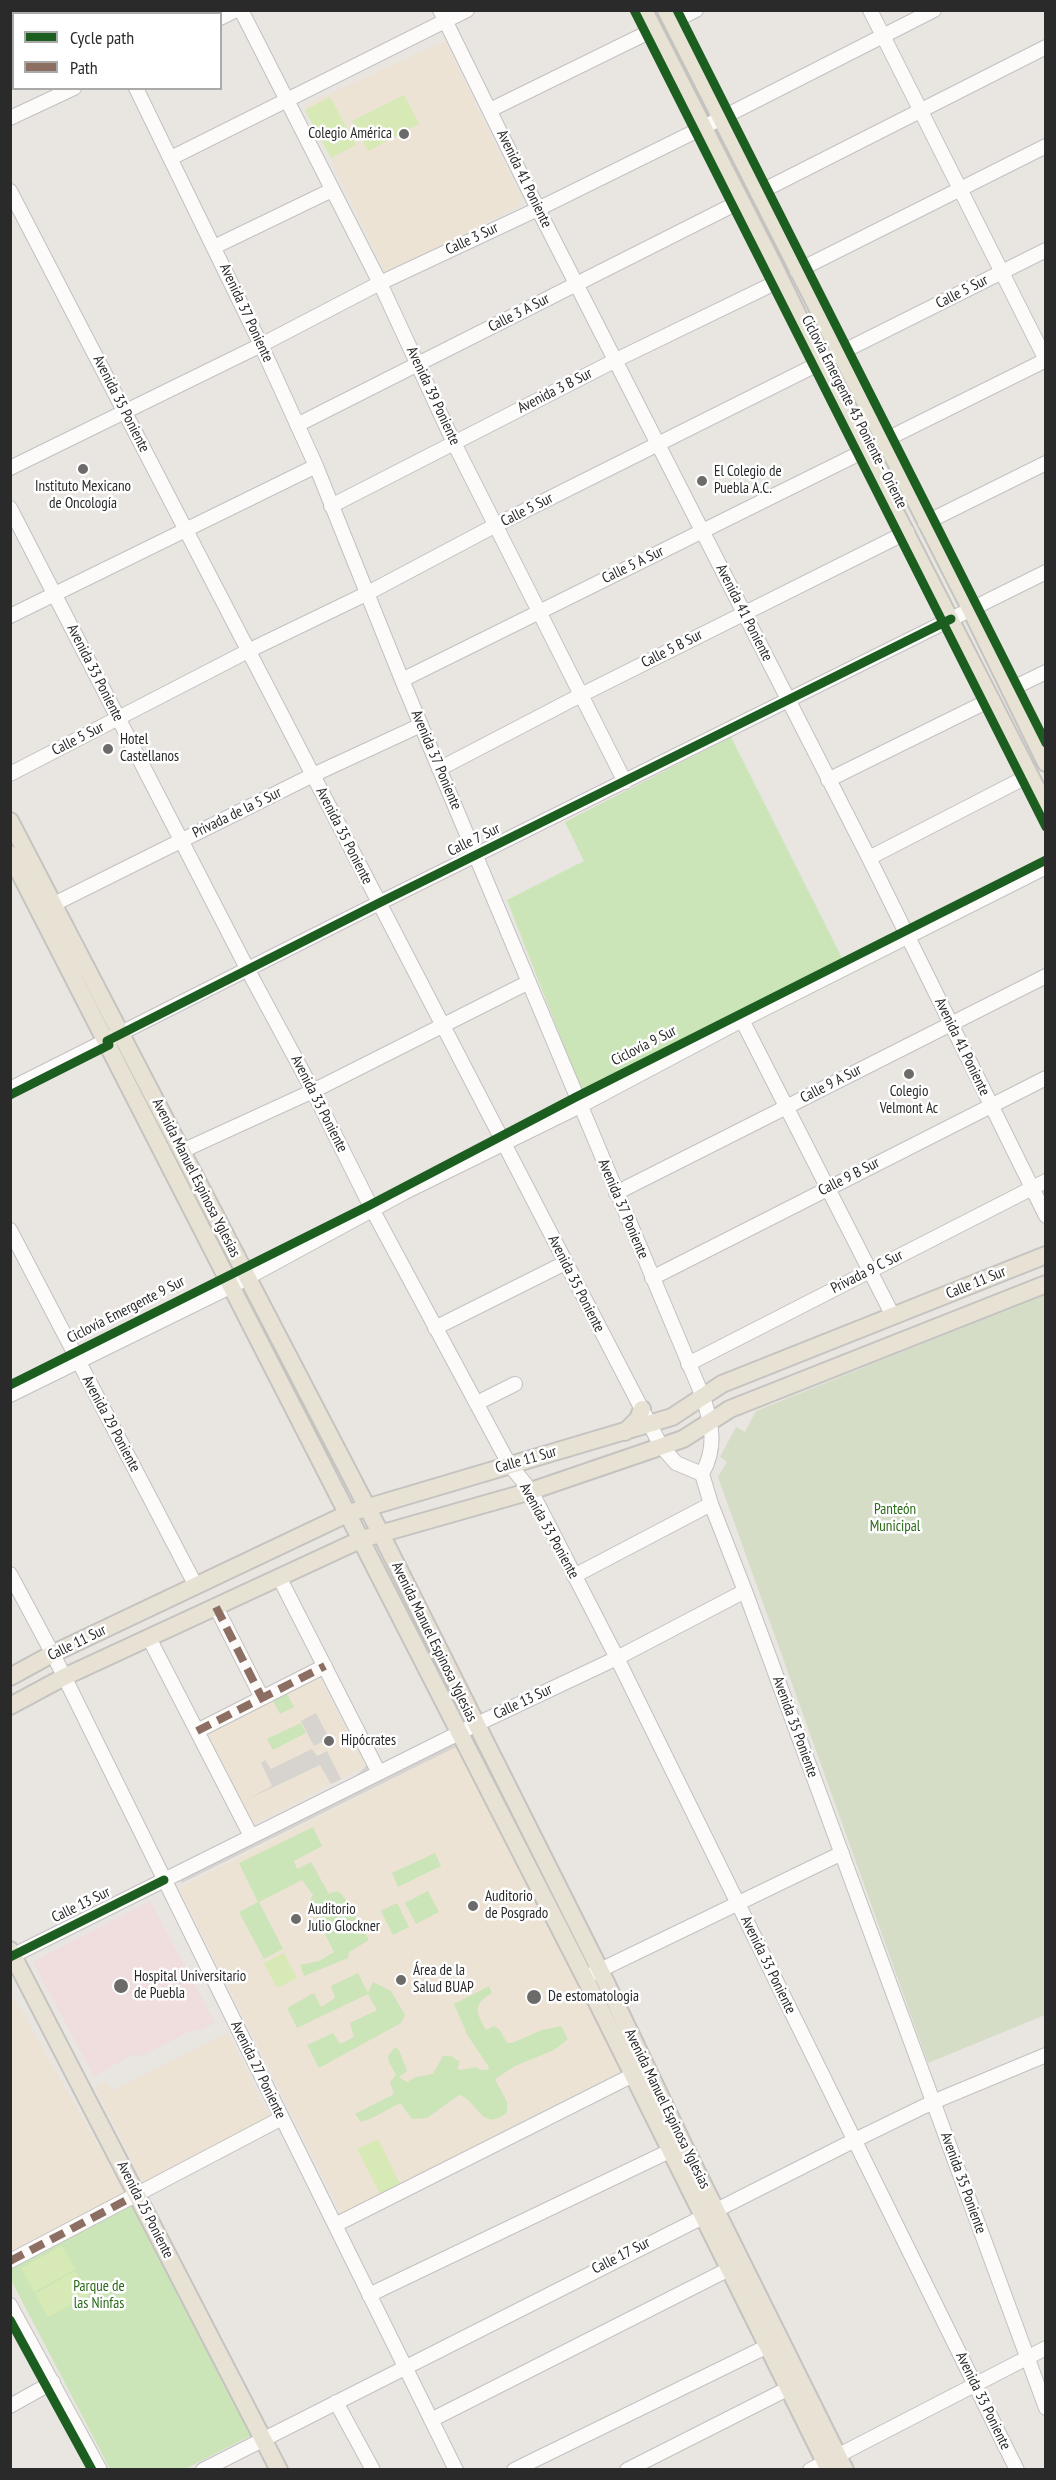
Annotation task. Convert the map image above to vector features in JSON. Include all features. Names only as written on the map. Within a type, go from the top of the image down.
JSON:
[{"type":"main road","points":[[644,10],[781,280],[864,452],[1046,807]]},
{"type":"main road","points":[[669,16],[883,441],[971,610],[1046,763]]},
{"type":"main road","name":"Avenida Manuel Espinosa Yglesias","points":[[10,821],[54,904],[232,1286],[460,1733],[593,1974]]},
{"type":"main road","name":"Avenida Manuel Espinosa Yglesias","points":[[10,854],[182,1151],[381,1534],[476,1725],[676,2148],[834,2464]]},
{"type":"main road","name":"Calle 11 Sur","points":[[10,1677],[52,1654],[349,1513],[509,1464],[672,1418],[722,1384],[1046,1255]]},
{"type":"main road","name":"Calle 11 Sur","points":[[10,1706],[64,1677],[362,1539],[531,1491],[683,1439],[730,1409],[1046,1284]]},
{"type":"main road","points":[[625,1432],[638,1419],[642,1409]]},
{"type":"main road","name":"Avenida 25 Poniente","points":[[11,1954],[138,2194],[279,2469]]},
{"type":"street","points":[[222,17],[236,10]]},
{"type":"street","name":"Avenida 39 Poniente","points":[[241,10],[380,283],[454,443],[625,782]]},
{"type":"street","points":[[171,158],[287,101],[443,16],[467,10]]},
{"type":"street","points":[[669,16],[696,10]]},
{"type":"street","points":[[870,10],[1045,360],[883,441]]},
{"type":"street","name":"Calle 3 Sur","points":[[10,468],[261,345],[380,283],[538,209],[702,128],[934,10]]},
{"type":"street","name":"Avenida 41 Poniente","points":[[443,16],[538,209],[869,858],[1046,1216]]},
{"type":"street","points":[[490,110],[653,30]]},
{"type":"street","points":[[758,193],[1046,47]]},
{"type":"street","points":[[10,118],[70,90]]},
{"type":"street","name":"Avenida 37 Poniente","points":[[137,90],[261,345],[316,466],[366,594],[703,1397],[711,1421],[712,1453],[702,1474]]},
{"type":"street","points":[[797,271],[1046,146]]},
{"type":"street","points":[[214,248],[332,190]]},
{"type":"street","name":"Avenida 35 Poniente","points":[[10,191],[661,1446],[676,1463],[702,1474],[711,1504],[1046,2408]]},
{"type":"street","name":"Calle 3 A Sur","points":[[297,425],[741,201]]},
{"type":"street","name":"Calle 5 Sur","points":[[10,774],[248,651],[366,594],[496,525],[1046,250]]},
{"type":"street","name":"Avenida 3 B Sur","points":[[331,506],[616,360],[781,280]]},
{"type":"street","name":"Calle 5 A Sur","points":[[402,680],[864,452]]},
{"type":"street","points":[[925,523],[1046,463]]},
{"type":"street","points":[[10,616],[316,466]]},
{"type":"street","name":"Avenida 33 Poniente","points":[[10,508],[248,969],[314,1091],[372,1209],[509,1464],[531,1491],[617,1658],[1017,2469]]},
{"type":"street","name":"Calle 5 B Sur","points":[[439,769],[581,695],[907,532]]},
{"type":"street","name":"Calle 7 Sur","points":[[10,1089],[1046,572]]},
{"type":"street","points":[[1009,690],[1046,672]]},
{"type":"street","points":[[828,780],[992,699]]},
{"type":"street","name":"Privada de la 5 Sur","points":[[54,904],[181,840],[421,725]]},
{"type":"street","points":[[869,858],[1030,775]]},
{"type":"street","points":[[10,1395],[248,1278],[372,1209],[580,1106],[742,1020],[1046,867]]},
{"type":"street","name":"Calle 9 A Sur","points":[[616,1192],[1046,976]]},
{"type":"street","points":[[182,1151],[314,1091],[529,982]]},
{"type":"street","points":[[742,1020],[893,1316]]},
{"type":"street","name":"Calle 9 B Sur","points":[[652,1278],[1046,1078]]},
{"type":"street","name":"Privada 9 C Sur","points":[[688,1364],[1046,1180]]},
{"type":"street","name":"Avenida 29 Poniente","points":[[10,1230],[196,1586]]},
{"type":"street","points":[[435,1328],[565,1263]]},
{"type":"street","points":[[477,1403],[515,1384]]},
{"type":"street","points":[[574,1576],[711,1504]]},
{"type":"street","name":"Avenida 27 Poniente","points":[[10,1574],[64,1677],[456,2469]]},
{"type":"street","points":[[279,1577],[379,1773]]},
{"type":"street","name":"Calle 13 Sur","points":[[11,1954],[617,1658],[745,1591]]},
{"type":"street","points":[[216,1607],[262,1698]]},
{"type":"street","points":[[149,1638],[252,1836]]},
{"type":"street","points":[[197,1731],[325,1666]]},
{"type":"street","points":[[593,1974],[737,1902],[842,1853]]},
{"type":"street","name":"Calle 17 Sur","points":[[203,2469],[853,2140],[933,2102],[1044,2060]]},
{"type":"street","points":[[335,2225],[640,2072]]},
{"type":"street","points":[[10,2261],[282,2118]]},
{"type":"street","points":[[369,2295],[676,2148]]},
{"type":"street","points":[[432,2420],[735,2266]]},
{"type":"street","points":[[10,2305],[100,2469]]},
{"type":"street","points":[[514,2469],[774,2343]]},
{"type":"street","points":[[810,2469],[834,2464],[975,2383],[1046,2348]]},
{"type":"street","points":[[10,2406],[53,2382]]},
{"type":"street","points":[[627,2469],[795,2385]]},
{"type":"street","points":[[336,2402],[373,2469]]},
{"type":"shaded area","name":"Colegio América","points":[[445,41],[522,200],[518,207],[385,273],[305,105]]},
{"type":"shaded area","points":[[317,1673],[366,1766],[254,1824],[208,1736],[210,1727]]},
{"type":"shaded area","points":[[316,1713],[329,1738],[314,1746],[301,1721]]},
{"type":"shaded area","points":[[451,1730],[458,1746],[182,1883],[174,1867],[356,1776],[366,1766],[376,1766]]},
{"type":"shaded area","name":"Área de la Salud BUAP","points":[[458,1746],[623,2071],[341,2213],[179,1888]]},
{"type":"shaded area","points":[[312,1749],[317,1756],[327,1751],[341,1779],[331,1784],[320,1765],[246,1800],[272,1786],[261,1763],[265,1760],[271,1769]]},
{"type":"shaded area","name":"Hospital Universitario de Puebla","points":[[150,1901],[215,2023],[198,2031],[196,2028],[140,2057],[137,2053],[94,2076],[33,1962]]},
{"type":"shaded area","points":[[10,1991],[126,2194],[10,2258]]},
{"type":"shaded area","points":[[228,2033],[271,2119],[143,2183],[95,2088],[107,2082],[112,2091]]},
{"type":"green space","points":[[404,95],[419,124],[368,151],[352,121]]},
{"type":"green space","points":[[330,97],[356,145],[331,158],[305,110]]},
{"type":"green space","points":[[731,737],[844,962],[582,1092],[507,900],[584,861],[565,822]]},
{"type":"green space","name":"Panteón Municipal","points":[[1045,1294],[1045,2015],[928,2063],[718,1477],[727,1462],[720,1457],[736,1427],[745,1432],[756,1411]]},
{"type":"green space","points":[[286,1692],[294,1707],[280,1714],[272,1699]]},
{"type":"green space","points":[[301,1723],[306,1733],[273,1750],[267,1739]]},
{"type":"green space","points":[[313,1827],[322,1846],[294,1861],[297,1869],[311,1862],[329,1894],[337,1891],[342,1894],[369,1940],[349,1952],[348,1958],[304,1976],[300,1965],[319,1961],[334,1952],[309,1902],[313,1895],[302,1880],[259,1902],[283,1949],[264,1959],[239,1912],[258,1902],[239,1863]]},
{"type":"green space","points":[[435,1853],[441,1866],[398,1887],[392,1873]]},
{"type":"green space","points":[[428,1891],[439,1912],[416,1924],[405,1903]]},
{"type":"green space","points":[[397,1903],[409,1927],[393,1935],[381,1911]]},
{"type":"green space","points":[[284,1953],[297,1978],[277,1988],[264,1963]]},
{"type":"green space","points":[[358,1973],[368,1993],[373,1982],[391,1991],[405,2015],[401,2023],[319,2068],[307,2045],[333,2033],[340,2044],[354,2037],[350,2023],[377,2010],[368,1994],[297,2028],[287,2008],[314,1993],[321,2007],[335,1998],[331,1986]]},
{"type":"green space","points":[[489,1986],[492,1993],[481,2001],[478,2009],[486,2030],[494,2026],[499,2029],[507,2043],[512,2043],[542,2030],[561,2026],[568,2039],[554,2050],[515,2066],[495,2079],[507,2102],[507,2112],[498,2118],[485,2118],[470,2102],[459,2095],[427,2118],[412,2119],[400,2103],[361,2122],[355,2114],[394,2094],[390,2082],[396,2075],[388,2056],[395,2047],[399,2050],[407,2071],[399,2077],[407,2082],[416,2077],[433,2074],[443,2056],[451,2056],[460,2062],[457,2068],[460,2070],[476,2067],[480,2070],[488,2070],[489,2067],[468,2036],[454,2004]]},
{"type":"green space","points":[[378,2139],[400,2184],[380,2194],[357,2149]]},
{"type":"green space","name":"Parque de las Ninfas","points":[[126,2194],[251,2436],[185,2469],[110,2469],[11,2280],[10,2258]]},
{"type":"green space","points":[[62,2246],[75,2269],[34,2292],[21,2268]]},
{"type":"green space","points":[[75,2271],[89,2295],[48,2317],[35,2294]]},
{"type":"marked path","points":[[216,1607],[262,1698]]},
{"type":"marked path","points":[[197,1731],[325,1666]]},
{"type":"marked path","points":[[10,2261],[138,2194]]},
{"type":"cycle path","name":"Ciclovía Emergente 43 Poniente - Oriente","points":[[634,10],[1046,827]]},
{"type":"cycle path","points":[[677,10],[1046,743]]},
{"type":"cycle path","points":[[107,1041],[951,619]]},
{"type":"cycle path","name":"Ciclovía 9 Sur","points":[[10,1385],[370,1205],[576,1097],[1046,860]]},
{"type":"cycle path","points":[[10,1095],[109,1045]]},
{"type":"cycle path","points":[[10,1957],[164,1880]]},
{"type":"cycle path","points":[[10,2320],[92,2470]]},
{"type":"place","name":"Colegio América","points":[[404,134]]},
{"type":"place","name":"Instituto Mexicano de Oncología","points":[[83,469]]},
{"type":"place","name":"El Colegio de Puebla A.C.","points":[[702,481]]},
{"type":"place","name":"Hotel Castellanos","points":[[108,749]]},
{"type":"place","name":"Colegio Velmont Ac","points":[[909,1074]]},
{"type":"place","name":"Hipócrates","points":[[329,1741]]},
{"type":"place","name":"Auditorio de Posgrado","points":[[473,1906]]},
{"type":"place","name":"Auditorio Julio Glockner","points":[[296,1919]]},
{"type":"place","name":"Área de la Salud BUAP","points":[[401,1980]]},
{"type":"place","name":"Hospital Universitario de Puebla","points":[[121,1986]]},
{"type":"place","name":"De estomatologia","points":[[534,1997]]}]
